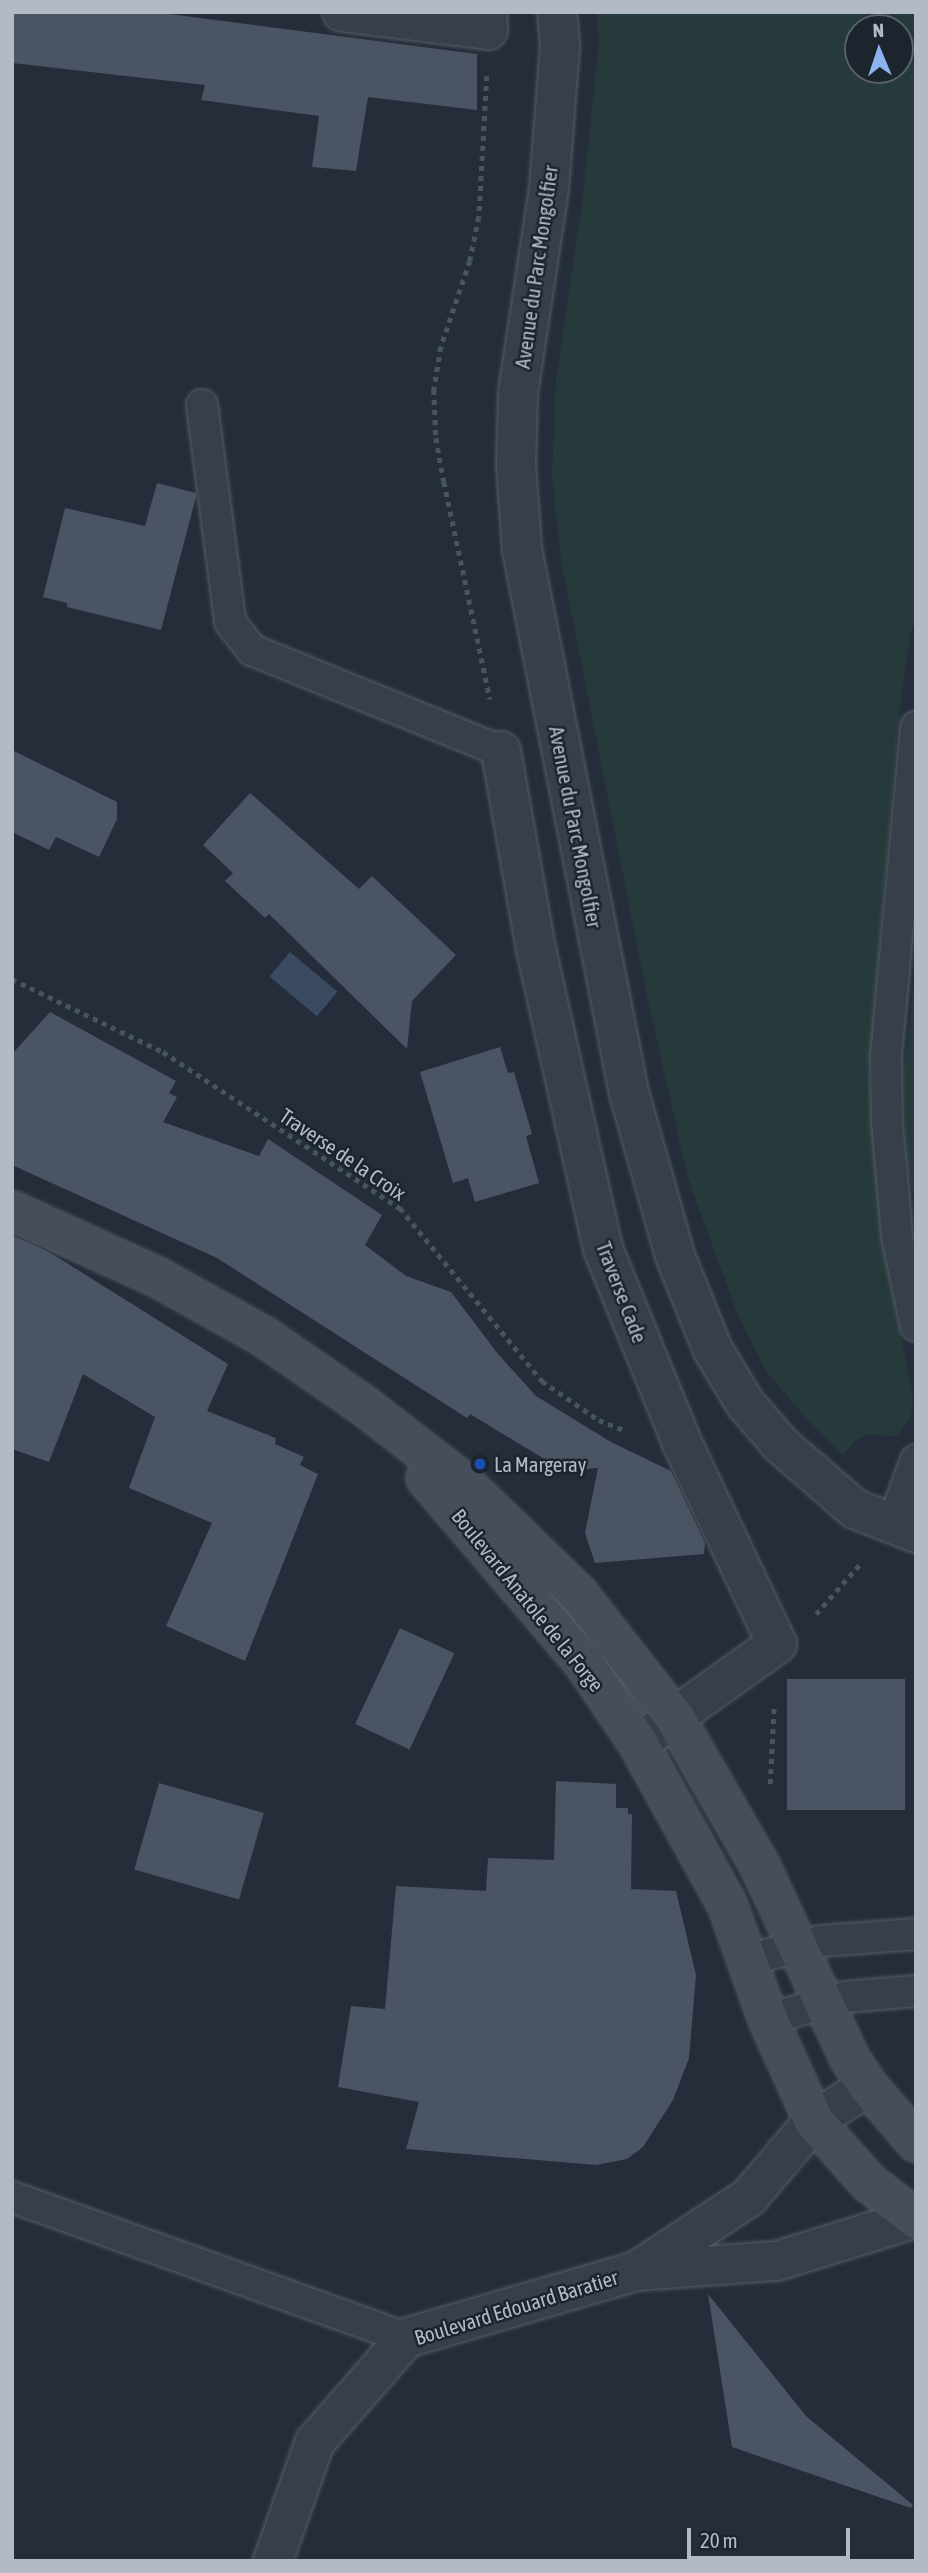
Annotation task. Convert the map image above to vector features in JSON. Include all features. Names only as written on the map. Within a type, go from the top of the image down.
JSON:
[{"type":"main road","name":"Boulevard Anatole de la Forge","points":[[12,1211],[157,1277],[264,1336],[363,1405],[464,1483],[579,1595],[675,1718],[760,1866],[800,1947],[838,2037],[868,2085],[916,2142]]},
{"type":"main road","name":"Boulevard Anatole de la Forge","points":[[363,1405],[584,1663],[638,1743],[727,1904],[768,2019],[814,2121],[868,2182],[916,2218]]},
{"type":"street","points":[[342,12],[488,21]]},
{"type":"street","name":"Avenue du Parc Mongolfier","points":[[557,12],[560,46],[549,188],[518,394],[516,465],[522,550],[629,1093],[675,1256],[713,1350],[745,1403],[781,1445],[855,1508],[904,1530]]},
{"type":"street","name":"Traverse Cade","points":[[501,751],[536,950],[603,1248],[682,1443],[777,1644]]},
{"type":"street","points":[[638,1743],[777,1644]]},
{"type":"street","name":"Boulevard Edouard Baratier","points":[[636,2271],[749,2197],[814,2121],[868,2085]]},
{"type":"street","name":"Boulevard Edouard Baratier","points":[[273,2561],[315,2442],[407,2338],[636,2271],[776,2261],[916,2218]]},
{"type":"lane","points":[[202,404],[230,622],[252,650],[501,751]]},
{"type":"lane","points":[[916,727],[886,1058],[887,1121],[897,1236],[916,1326]]},
{"type":"lane","points":[[904,1530],[916,1460]]},
{"type":"lane","points":[[747,1960],[821,1941],[916,1934]]},
{"type":"lane","points":[[768,2019],[822,2001],[916,1991]]},
{"type":"lane","points":[[12,2197],[407,2338]]},
{"type":"path","name":"Traverse de la Croix","points":[[12,979],[163,1052],[400,1208],[542,1381],[599,1420],[660,1444],[682,1443]]},
{"type":"path","points":[[769,1793],[777,1644],[825,1607],[862,1562]]},
{"type":"shaded area","points":[[596,12],[916,12],[916,619],[910,635],[897,731],[869,1074],[882,1239],[913,1397],[911,1417],[897,1436],[866,1435],[855,1441],[843,1455],[812,1425],[765,1370],[738,1315],[688,1179],[648,1000],[561,561],[552,476],[556,379],[582,204],[599,41]]},
{"type":"shaded area","points":[[916,958],[916,1210],[907,1165],[904,1076]]},
{"type":"water","points":[[290,952],[337,992],[317,1016],[269,977]]},
{"type":"building","points":[[12,12],[154,12],[477,54],[477,110],[368,97],[356,171],[312,167],[319,116],[201,100],[205,85],[12,63]]},
{"type":"building","points":[[157,483],[196,493],[161,630],[67,607],[67,603],[43,597],[65,508],[145,526]]},
{"type":"building","points":[[12,750],[117,802],[117,819],[99,857],[56,837],[49,850],[12,832]]},
{"type":"building","points":[[250,793],[359,889],[372,876],[456,955],[412,1001],[407,1049],[269,914],[265,918],[225,881],[233,873],[203,845]]},
{"type":"building","points":[[50,1012],[176,1081],[169,1093],[177,1097],[163,1122],[259,1156],[268,1139],[382,1215],[365,1245],[406,1276],[451,1292],[498,1354],[536,1396],[611,1442],[671,1471],[705,1543],[704,1554],[595,1563],[585,1533],[598,1468],[564,1471],[470,1414],[467,1418],[217,1258],[12,1165],[12,1054]]},
{"type":"building","points":[[500,1047],[508,1073],[514,1072],[532,1134],[526,1136],[539,1183],[475,1202],[468,1178],[453,1183],[420,1072]]},
{"type":"building","points":[[12,1235],[49,1252],[228,1364],[207,1411],[276,1438],[275,1444],[304,1457],[300,1465],[318,1474],[245,1661],[166,1626],[212,1523],[129,1488],[155,1417],[83,1374],[49,1462],[12,1449]]},
{"type":"building","points":[[400,1628],[454,1653],[410,1749],[355,1724]]},
{"type":"building","points":[[787,1679],[905,1679],[905,1810],[787,1810]]},
{"type":"building","points":[[556,1781],[616,1784],[616,1808],[628,1808],[628,1814],[632,1814],[631,1889],[676,1891],[696,1975],[689,2058],[673,2100],[643,2147],[627,2159],[596,2165],[406,2149],[419,2102],[338,2087],[351,2006],[385,2009],[396,1886],[486,1891],[488,1858],[554,1860]]},
{"type":"building","points":[[159,1783],[264,1813],[239,1900],[134,1870]]},
{"type":"building","points":[[708,2294],[806,2416],[913,2505],[911,2508],[732,2447]]},
{"type":"place","name":"La Margeray","points":[[480,1464]]}]
